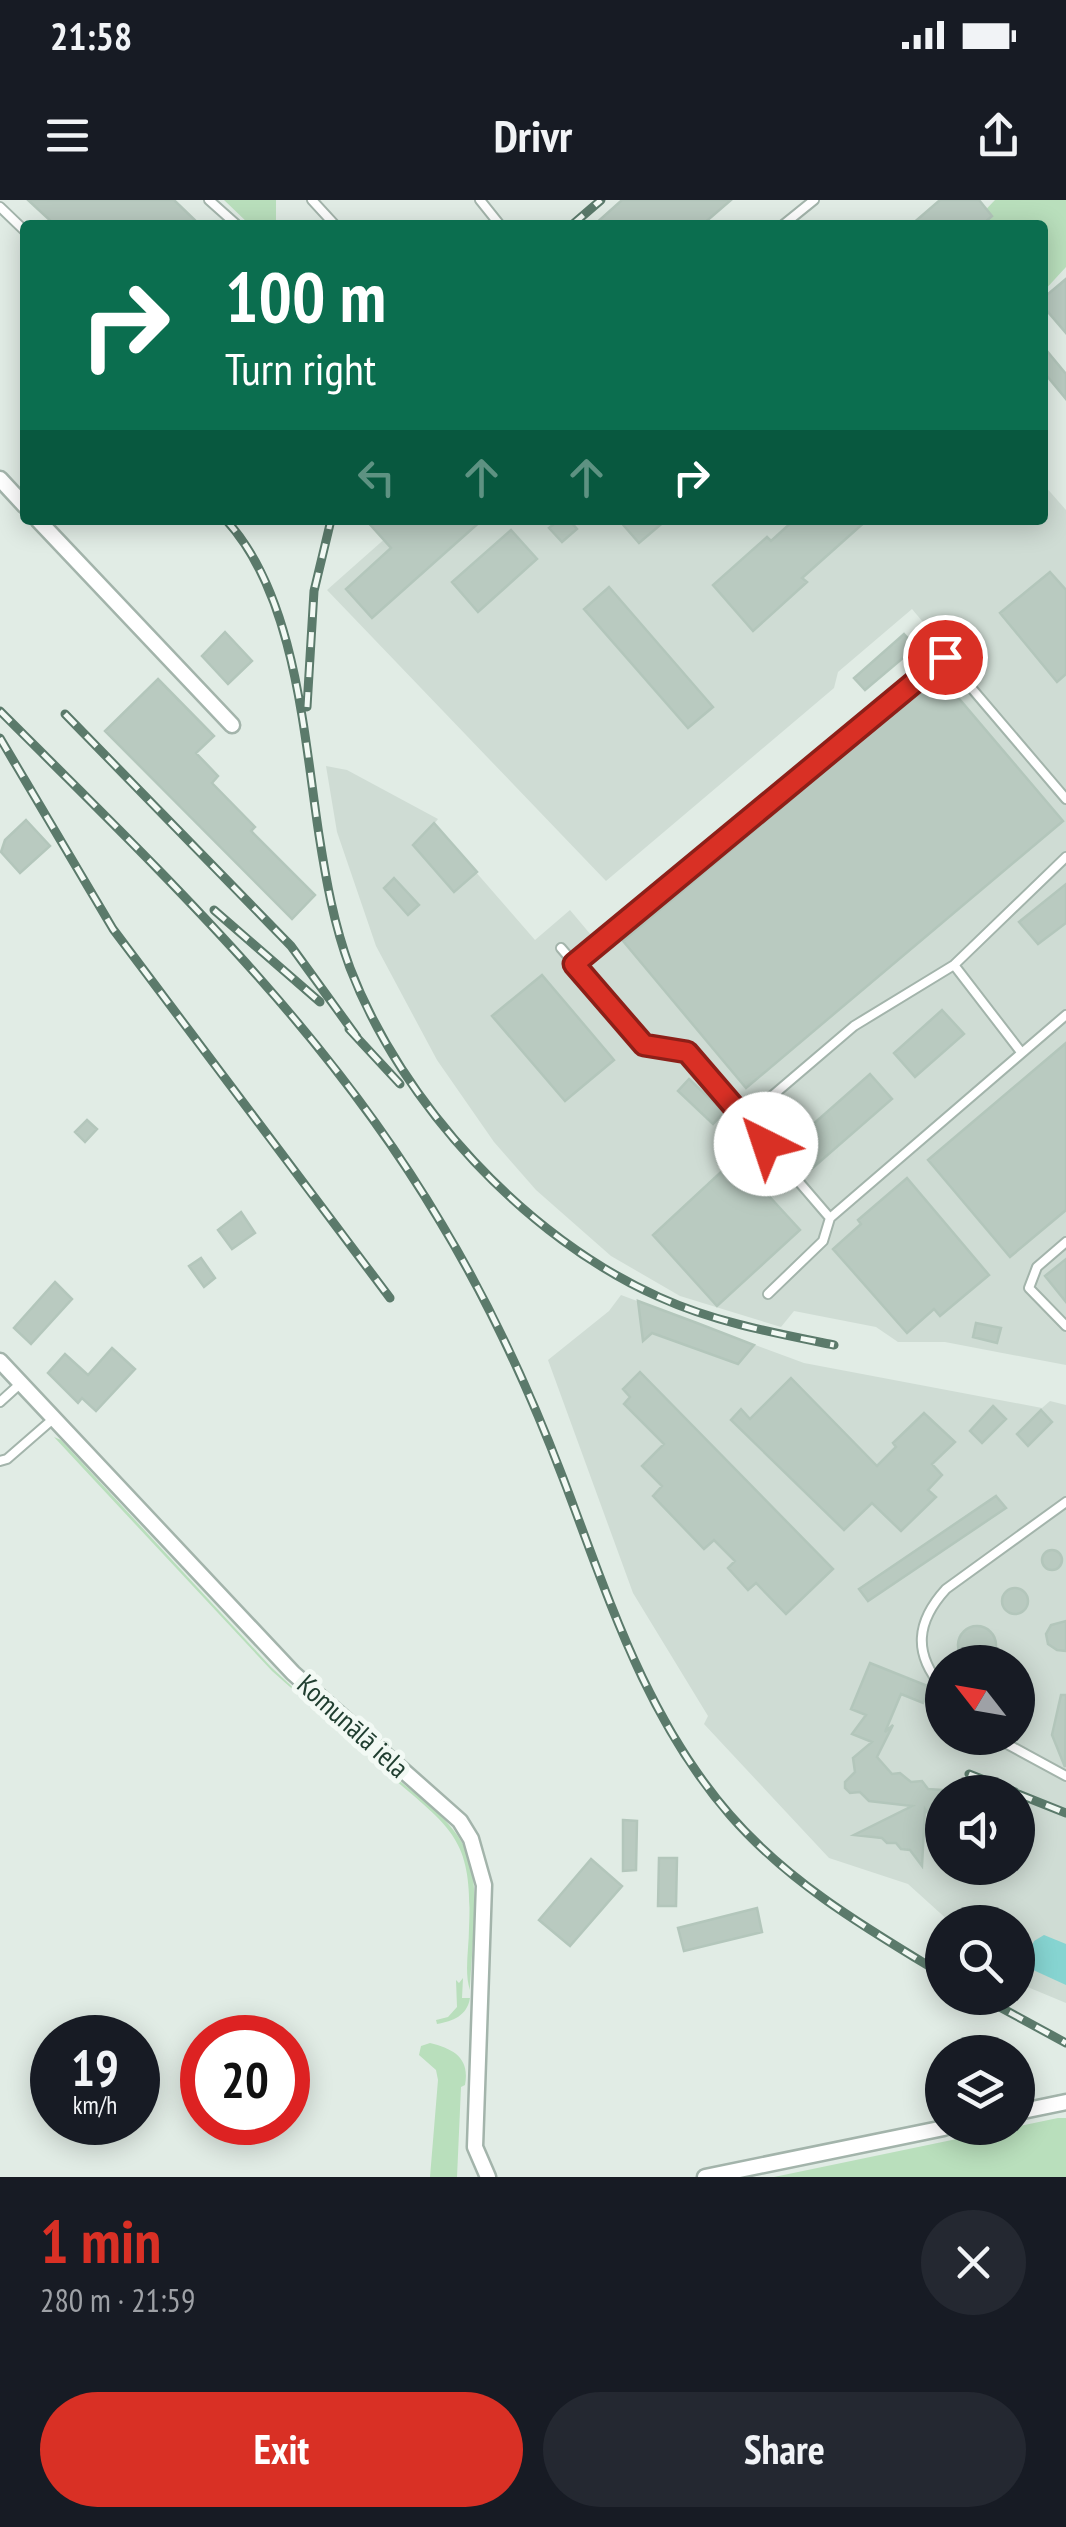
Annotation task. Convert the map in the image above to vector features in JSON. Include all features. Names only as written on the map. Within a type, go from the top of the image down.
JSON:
[{"type":"street","points":[[0,479],[20,501]]},
{"type":"street","points":[[43,525],[232,724]]},
{"type":"street","name":"Komunālā iela","points":[[0,1361],[294,1674],[460,1822],[472,1840],[484,1885],[475,2148],[488,2177]]},
{"type":"street","points":[[1035,2108],[1066,2102]]},
{"type":"street","points":[[705,2177],[925,2132]]},
{"type":"lane","points":[[209,200],[231,220]]},
{"type":"lane","points":[[312,200],[330,220]]},
{"type":"lane","points":[[480,200],[496,220]]},
{"type":"lane","points":[[789,220],[814,200]]},
{"type":"lane","points":[[0,207],[20,226]]},
{"type":"lane","points":[[574,964],[945,657],[1066,799]]},
{"type":"lane","points":[[745,1118],[854,1026],[954,965],[1066,857]]},
{"type":"lane","points":[[561,948],[644,1045],[687,1052],[830,1218]]},
{"type":"lane","points":[[954,965],[1021,1052]]},
{"type":"lane","points":[[768,1294],[824,1241],[830,1218],[1066,1015]]},
{"type":"lane","points":[[1066,1242],[1037,1268],[1029,1288],[1066,1326]]},
{"type":"lane","points":[[0,1402],[20,1384]]},
{"type":"lane","points":[[0,1461],[7,1460],[54,1419]]},
{"type":"lane","points":[[925,1660],[922,1632],[934,1602],[946,1589],[1066,1502]]},
{"type":"lane","points":[[1027,1755],[1066,1776]]},
{"type":"shaded area","points":[[1048,490],[1066,510],[1066,1365],[945,1342],[898,1342],[876,1327],[794,1311],[781,1327],[680,1296],[611,1256],[536,1190],[494,1142],[437,1060],[376,946],[337,832],[326,766],[347,770],[438,819],[434,824],[535,940],[570,910],[591,935],[942,645],[912,609],[838,672],[834,688],[606,881],[327,590],[400,525],[1048,525]]},
{"type":"shaded area","points":[[621,1295],[804,1363],[1042,1408],[1050,1401],[1066,1405],[1066,2003],[1035,1990],[1035,1905],[931,1905],[908,1884],[829,1858],[704,1724],[708,1716],[633,1593],[548,1360],[609,1311]]},
{"type":"green space","points":[[224,200],[276,200],[276,220],[245,220]]},
{"type":"green space","points":[[995,200],[1066,200],[1066,267],[1048,287],[1048,220],[976,220]]},
{"type":"green space","points":[[54,1437],[61,1440],[271,1667],[343,1734],[272,1671]]},
{"type":"green space","points":[[387,1773],[444,1819],[467,1852],[474,1882],[470,1990],[469,1898],[462,1854],[443,1823]]},
{"type":"green space","points":[[463,1978],[462,1998],[470,1998],[466,2009],[454,2019],[437,2024],[436,2020],[448,2017],[457,2007],[456,1980],[459,1983]]},
{"type":"green space","points":[[430,2043],[453,2052],[465,2068],[457,2177],[430,2177],[438,2080],[436,2070],[419,2055],[421,2046]]},
{"type":"green space","points":[[1066,2118],[1066,2177],[774,2177],[928,2145],[1035,2145],[1035,2123]]},
{"type":"water","points":[[1044,1935],[1066,1944],[1066,1985],[1035,1971],[1035,1940]]},
{"type":"building","points":[[28,200],[174,200],[195,220],[50,220]]},
{"type":"building","points":[[622,200],[731,200],[708,220],[600,220]]},
{"type":"building","points":[[940,200],[979,200],[992,216],[988,220],[917,220]]},
{"type":"building","points":[[1066,279],[1066,333],[1048,312],[1048,294]]},
{"type":"building","points":[[1048,352],[1066,374],[1066,399],[1048,377]]},
{"type":"building","points":[[370,525],[476,525],[372,618],[346,589],[391,548]]},
{"type":"building","points":[[573,525],[577,529],[562,542],[549,528]]},
{"type":"building","points":[[623,525],[660,525],[639,543]]},
{"type":"building","points":[[789,525],[861,525],[802,578],[807,582],[753,631],[713,585],[767,537],[771,541]]},
{"type":"building","points":[[511,530],[537,559],[478,612],[452,582]]},
{"type":"building","points":[[1050,572],[1066,590],[1066,674],[1057,682],[1000,613]]},
{"type":"building","points":[[609,587],[713,707],[688,728],[584,609]]},
{"type":"building","points":[[225,632],[252,661],[228,684],[202,656]]},
{"type":"building","points":[[904,634],[916,647],[865,690],[854,678]]},
{"type":"building","points":[[939,675],[1063,821],[746,1088],[623,941]]},
{"type":"building","points":[[158,679],[214,736],[196,753],[218,776],[212,783],[255,827],[251,831],[315,895],[292,919],[105,731]]},
{"type":"building","points":[[26,820],[50,846],[20,873],[1,852],[5,840]]},
{"type":"building","points":[[434,823],[477,872],[454,892],[413,845]]},
{"type":"building","points":[[394,878],[419,905],[408,915],[384,888]]},
{"type":"building","points":[[1066,884],[1066,923],[1038,944],[1019,922]]},
{"type":"building","points":[[542,975],[614,1060],[565,1101],[492,1016]]},
{"type":"building","points":[[942,1010],[964,1034],[915,1077],[894,1053]]},
{"type":"building","points":[[1066,1043],[1066,1210],[1010,1257],[928,1160]]},
{"type":"building","points":[[870,1074],[892,1099],[808,1172],[786,1148]]},
{"type":"building","points":[[689,1079],[724,1112],[713,1124],[678,1091]]},
{"type":"building","points":[[87,1120],[97,1129],[85,1142],[75,1132]]},
{"type":"building","points":[[735,1159],[800,1230],[717,1306],[653,1235]]},
{"type":"building","points":[[907,1178],[989,1275],[940,1316],[934,1309],[907,1333],[833,1249],[861,1224],[858,1220]]},
{"type":"building","points":[[241,1212],[255,1233],[232,1249],[218,1230]]},
{"type":"building","points":[[201,1258],[215,1278],[204,1287],[189,1266]]},
{"type":"building","points":[[1066,1259],[1066,1302],[1045,1276]]},
{"type":"building","points":[[55,1282],[72,1299],[31,1344],[14,1328]]},
{"type":"building","points":[[638,1301],[754,1345],[738,1364],[652,1333],[643,1341]]},
{"type":"building","points":[[976,1323],[1001,1328],[997,1343],[973,1337]]},
{"type":"building","points":[[112,1348],[135,1369],[96,1411],[82,1398],[78,1403],[48,1373],[65,1354],[88,1375]]},
{"type":"building","points":[[640,1372],[833,1569],[786,1614],[756,1583],[748,1590],[728,1568],[735,1561],[714,1540],[704,1549],[653,1496],[662,1486],[642,1466],[664,1444],[624,1404],[630,1397],[623,1389]]},
{"type":"building","points":[[791,1378],[877,1466],[896,1447],[893,1443],[924,1413],[955,1442],[932,1464],[942,1475],[928,1490],[936,1497],[901,1531],[872,1503],[844,1530],[731,1420],[741,1409],[750,1419]]},
{"type":"building","points":[[993,1406],[1006,1419],[982,1443],[970,1431]]},
{"type":"building","points":[[1041,1410],[1052,1422],[1028,1446],[1017,1434]]},
{"type":"building","points":[[996,1496],[1006,1508],[868,1601],[859,1589]]},
{"type":"building","points":[[1052,1550],[1062,1560],[1052,1570],[1042,1560]]},
{"type":"building","points":[[1015,1588],[1024,1592],[1028,1601],[1024,1610],[1015,1614],[1006,1610],[1002,1601],[1006,1592]]},
{"type":"building","points":[[1066,1621],[1066,1651],[1057,1650],[1048,1644],[1046,1634],[1051,1625]]},
{"type":"building","points":[[977,1626],[994,1638],[996,1645],[958,1645],[964,1632]]},
{"type":"building","points":[[870,1663],[925,1685],[923,1703],[901,1694],[885,1732],[893,1725],[877,1757],[892,1774],[900,1773],[911,1782],[922,1781],[925,1785],[922,1866],[910,1850],[901,1849],[896,1843],[854,1835],[912,1806],[869,1801],[860,1792],[850,1793],[845,1788],[845,1782],[855,1772],[853,1758],[872,1742],[852,1734],[866,1715],[851,1709]]},
{"type":"building","points":[[1061,1695],[1066,1695],[1065,1767],[1052,1735]]},
{"type":"building","points":[[623,1820],[637,1821],[636,1870],[623,1871]]},
{"type":"building","points":[[659,1858],[677,1858],[676,1906],[658,1906]]},
{"type":"building","points":[[591,1859],[622,1886],[570,1946],[539,1920]]},
{"type":"building","points":[[757,1908],[762,1932],[684,1951],[678,1928]]},
{"type":"railway","points":[[578,220],[601,200]]},
{"type":"railway","points":[[230,525],[268,588],[282,627],[301,712],[328,886],[350,968],[373,1019],[436,1116],[516,1203],[610,1272],[701,1313],[834,1345]]},
{"type":"railway","points":[[307,707],[314,591],[330,525]]},
{"type":"railway","points":[[0,711],[237,953],[345,1082],[395,1151],[459,1254],[508,1348],[632,1654],[674,1738],[700,1777],[730,1815],[777,1862],[857,1921],[925,1963]]},
{"type":"railway","points":[[65,714],[291,946],[357,1037]]},
{"type":"railway","points":[[0,738],[113,929],[390,1298]]},
{"type":"railway","points":[[214,910],[320,1002]]},
{"type":"railway","points":[[349,1029],[400,1084]]},
{"type":"railway","points":[[1035,1801],[1066,1813]]},
{"type":"railway","points":[[1014,2015],[1066,2043]]},
{"type":"route","points":[[766,1144],[687,1052],[644,1045],[574,964],[945,657]]}]
